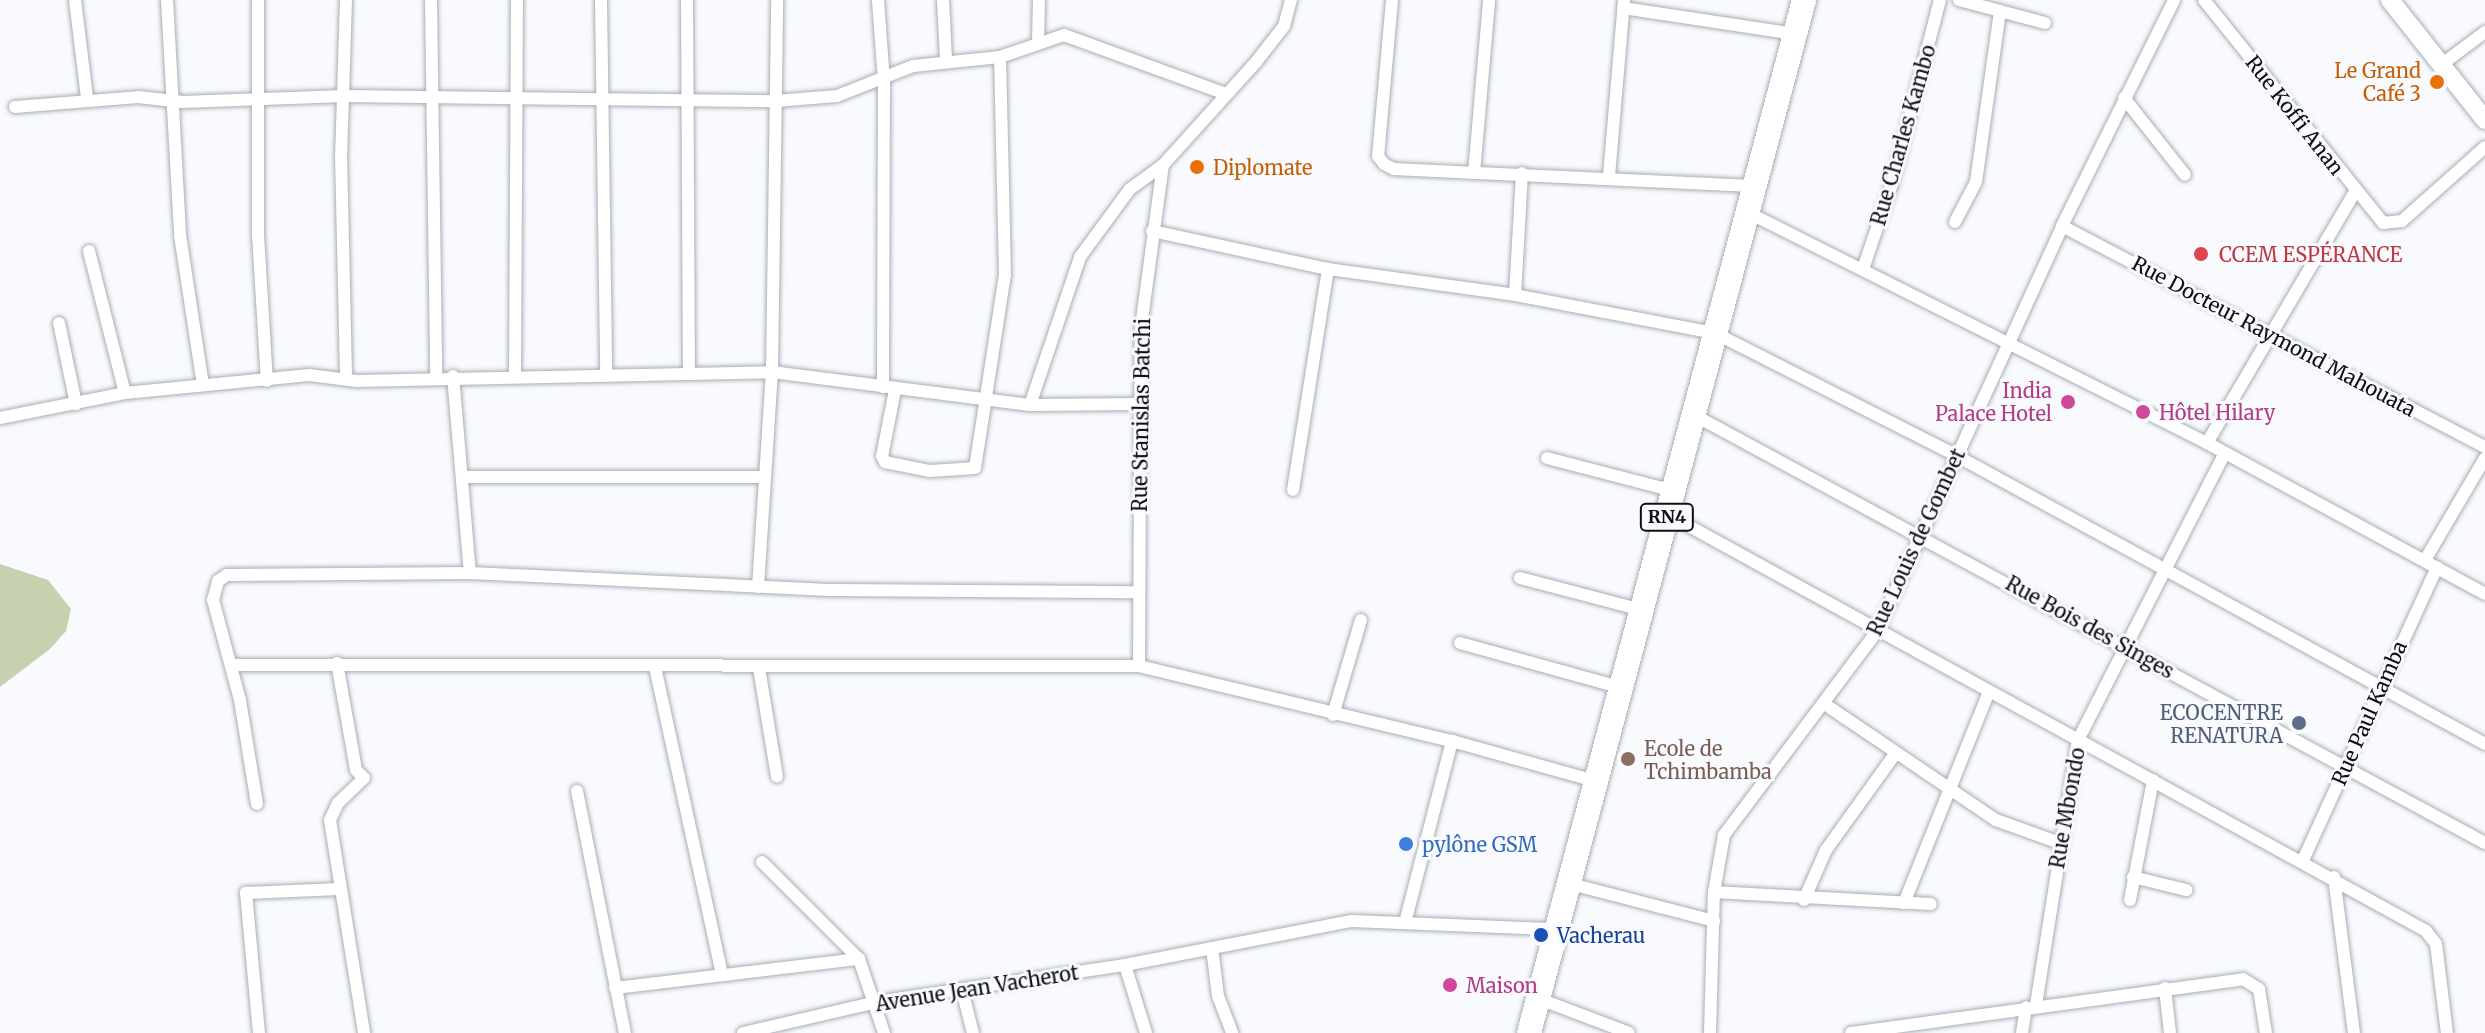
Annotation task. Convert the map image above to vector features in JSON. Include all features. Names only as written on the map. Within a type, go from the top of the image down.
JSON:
[{"type":"highway","name":"RN4","points":[[1529,1033],[1757,186],[1804,0]]},
{"type":"street","points":[[75,0],[87,98]]},
{"type":"street","points":[[167,0],[180,235],[203,385]]},
{"type":"street","points":[[258,0],[258,235],[267,381]]},
{"type":"street","points":[[346,0],[346,379]]},
{"type":"street","points":[[431,0],[429,97],[436,377]]},
{"type":"street","points":[[515,376],[517,0]]},
{"type":"street","points":[[601,0],[606,376]]},
{"type":"street","points":[[687,0],[689,374]]},
{"type":"street","points":[[758,587],[762,477],[772,372],[777,0]]},
{"type":"street","points":[[878,0],[884,81],[889,388],[882,456],[893,467],[975,468],[982,400],[1005,275],[1000,57]]},
{"type":"street","points":[[943,0],[946,60]]},
{"type":"street","points":[[1038,43],[1039,0]]},
{"type":"street","points":[[1030,405],[1075,265],[1130,189],[1163,165],[1284,26],[1291,0]]},
{"type":"street","points":[[1392,0],[1378,156],[1394,169],[1609,176],[1757,186]]},
{"type":"street","points":[[1474,173],[1489,0]]},
{"type":"street","name":"Rue Charles Kambo","points":[[1863,269],[1892,184],[1940,0]]},
{"type":"street","points":[[1959,0],[2045,23]]},
{"type":"street","name":"Rue Louis de Gombet","points":[[1710,1033],[1718,851],[1731,822],[1826,705],[1877,631],[2062,226],[2174,0]]},
{"type":"street","name":"Rue Koffi Anan","points":[[2204,0],[2355,192],[2389,226],[2402,221],[2485,147]]},
{"type":"street","points":[[2390,0],[2485,120]]},
{"type":"street","points":[[1609,176],[1623,4],[1795,34]]},
{"type":"street","points":[[1955,222],[1976,182],[2000,11]]},
{"type":"street","points":[[2441,65],[2485,32]]},
{"type":"street","points":[[15,107],[87,98],[173,102],[260,96],[602,96],[776,101],[837,96],[884,81],[913,66],[946,60],[1000,57],[1052,36],[1081,37],[1223,93]]},
{"type":"street","points":[[2124,98],[2185,175]]},
{"type":"street","name":"Rue Stanislas Batchi","points":[[1139,666],[1141,314],[1163,165]]},
{"type":"street","points":[[1515,295],[1522,173]]},
{"type":"street","points":[[2207,443],[2355,192]]},
{"type":"street","points":[[1749,213],[2207,443],[2485,594]]},
{"type":"street","name":"Rue Docteur Raymond Mahouata","points":[[2062,226],[2485,447]]},
{"type":"street","points":[[1152,231],[1328,269],[1515,295],[1715,333],[1957,456],[2485,744]]},
{"type":"street","points":[[89,251],[125,393]]},
{"type":"street","points":[[1293,490],[1328,269]]},
{"type":"street","points":[[59,323],[76,404]]},
{"type":"street","points":[[0,418],[125,393],[309,375],[346,379],[772,372],[1030,405],[1139,404]]},
{"type":"street","points":[[453,376],[470,573]]},
{"type":"street","name":"Rue Bois des Singes","points":[[1694,415],[1922,535],[2485,843]]},
{"type":"street","name":"Rue Mbondo","points":[[2022,1033],[2031,1006],[2078,740],[2225,453]]},
{"type":"street","points":[[1547,458],[1670,503],[1877,631],[2334,877],[2432,937],[2447,1033]]},
{"type":"street","points":[[2425,560],[2485,458]]},
{"type":"street","points":[[463,477],[762,477]]},
{"type":"street","name":"Rue Paul Kamba","points":[[2303,860],[2437,567]]},
{"type":"street","points":[[257,804],[232,665],[213,600],[218,581],[227,575],[470,573],[758,587],[1139,592]]},
{"type":"street","points":[[1520,578],[1642,610]]},
{"type":"street","points":[[1333,715],[1361,620]]},
{"type":"street","points":[[1460,643],[1622,688]]},
{"type":"street","points":[[232,665],[337,663],[759,668],[1139,666],[1333,715],[1452,741],[1595,781]]},
{"type":"street","points":[[337,663],[356,770],[364,778],[338,803],[330,820],[364,1033]]},
{"type":"street","points":[[655,667],[722,974]]},
{"type":"street","points":[[759,668],[777,777]]},
{"type":"street","points":[[1904,903],[1989,692]]},
{"type":"street","points":[[1826,705],[1950,792],[1996,820],[2060,843]]},
{"type":"street","points":[[1452,741],[1406,919],[1555,929]]},
{"type":"street","points":[[1804,900],[1826,850],[1895,754]]},
{"type":"street","points":[[2130,900],[2153,780]]},
{"type":"street","points":[[577,791],[625,1033]]},
{"type":"street","points":[[762,862],[859,959],[877,1002],[884,1033]]},
{"type":"street","points":[[2133,877],[2186,890]]},
{"type":"street","points":[[2334,877],[2354,1033]]},
{"type":"street","points":[[1567,883],[1714,921]]},
{"type":"street","points":[[259,1033],[246,893],[340,889]]},
{"type":"street","points":[[1714,892],[1804,900],[1931,904]]},
{"type":"street","name":"Avenue Jean Vacherot","points":[[743,1033],[798,1027],[877,1002],[1125,965],[1341,922],[1406,919]]},
{"type":"street","points":[[1212,948],[1218,996],[1232,1033]]},
{"type":"street","points":[[615,988],[859,959]]},
{"type":"street","points":[[1125,965],[1146,1033]]},
{"type":"street","points":[[1851,1033],[2165,988],[2253,981],[2266,1033]]},
{"type":"street","points":[[2165,988],[2170,1033]]},
{"type":"street","points":[[962,990],[973,1033]]},
{"type":"street","points":[[1537,998],[1629,1033]]},
{"type":"green space","points":[[0,564],[48,580],[71,609],[66,631],[50,649],[0,687]]},
{"type":"place","name":"Le Grand Café 3","points":[[2437,82]]},
{"type":"place","name":"Diplomate","points":[[1197,167]]},
{"type":"place","name":"CCEM ESPÉRANCE","points":[[2201,254]]},
{"type":"place","name":"India Palace Hotel","points":[[2068,402]]},
{"type":"place","name":"Hôtel Hilary","points":[[2143,412]]},
{"type":"place","name":"ECOCENTRE RENATURA","points":[[2299,723]]},
{"type":"place","name":"Ecole de Tchimbamba","points":[[1628,759]]},
{"type":"place","name":"pylône GSM","points":[[1406,844]]},
{"type":"place","name":"Vacherau","points":[[1541,935]]},
{"type":"place","name":"Maison","points":[[1450,985]]}]
